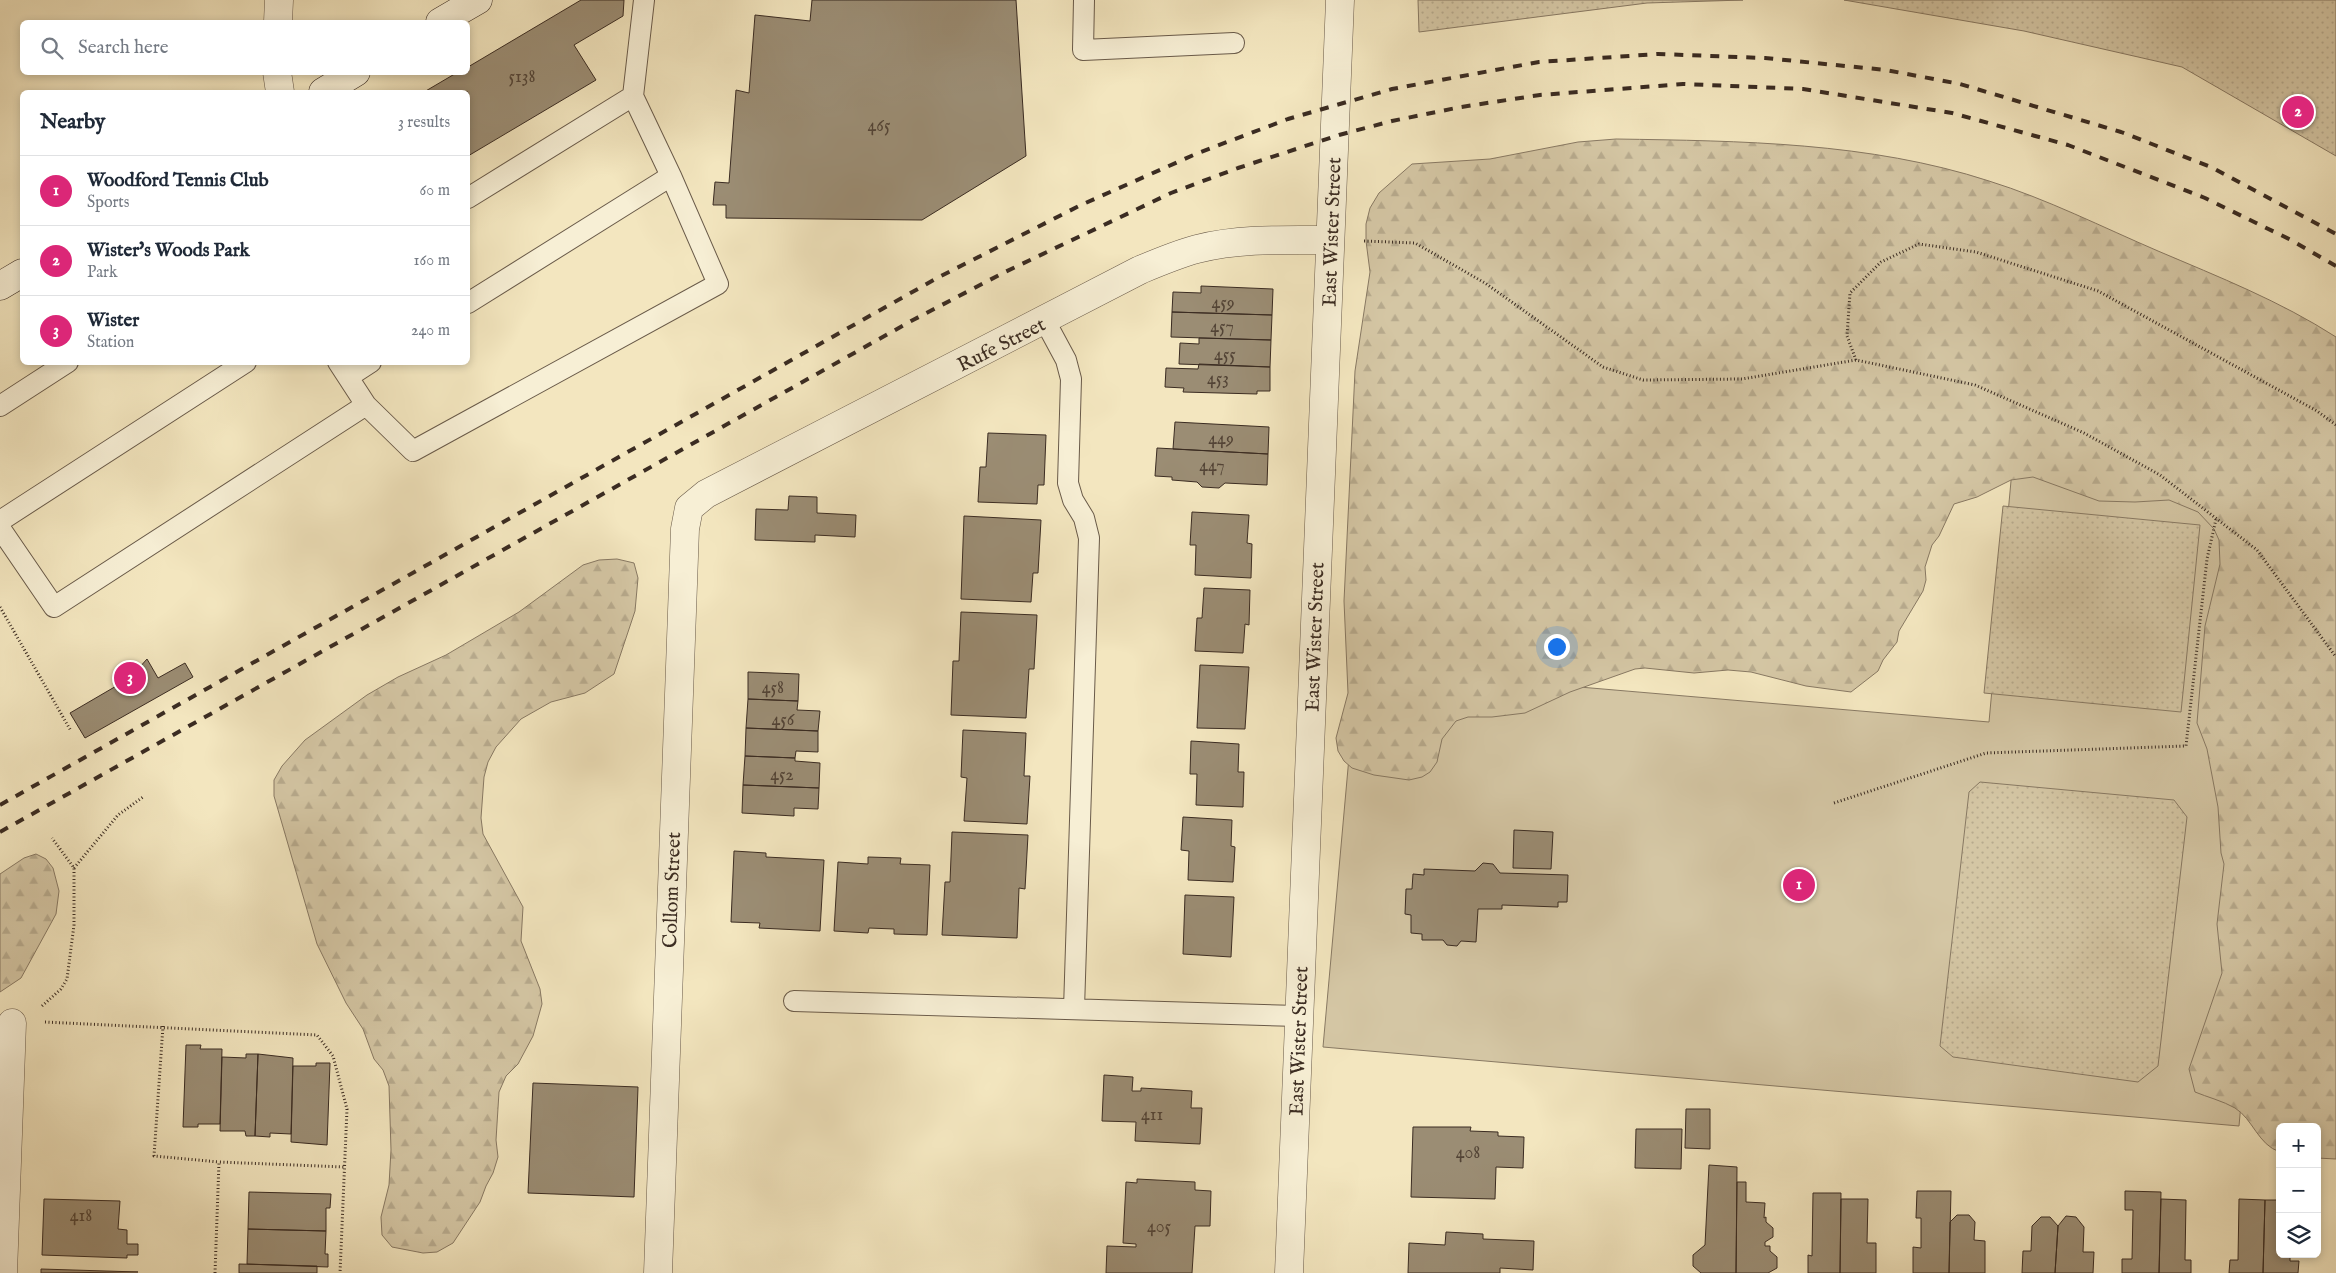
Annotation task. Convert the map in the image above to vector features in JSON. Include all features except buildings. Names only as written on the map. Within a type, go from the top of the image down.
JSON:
[{"type":"street","points":[[278,20],[279,0]]},
{"type":"street","points":[[443,20],[478,0]]},
{"type":"street","name":"East Wister Street","points":[[1289,1273],[1340,0]]},
{"type":"street","points":[[277,75],[280,90]]},
{"type":"street","points":[[326,90],[351,75]]},
{"type":"street","name":"Rufe Street","points":[[689,508],[706,494],[1045,321],[1140,270],[1198,249],[1260,241],[1330,240]]},
{"type":"street","points":[[0,286],[20,274]]},
{"type":"street","name":"Collom Street","points":[[658,1273],[685,529],[689,508]]},
{"type":"street","points":[[3,1273],[24,1022]]},
{"type":"lane","points":[[360,365],[343,370],[366,405],[413,451],[718,284],[672,176],[633,96],[644,0]]},
{"type":"lane","points":[[1084,0],[1083,50],[1234,43]]},
{"type":"lane","points":[[470,197],[633,96]]},
{"type":"lane","points":[[470,302],[672,176]]},
{"type":"lane","points":[[1045,321],[1066,360],[1071,379],[1068,483],[1073,500],[1084,518],[1089,538],[1074,1009]]},
{"type":"lane","points":[[0,406],[63,365]]},
{"type":"lane","points":[[0,520],[241,365]]},
{"type":"lane","points":[[0,528],[54,607],[366,405]]},
{"type":"lane","points":[[794,1001],[1298,1016]]},
{"type":"path","points":[[1330,240],[1415,243],[1485,283],[1603,367],[1643,380],[1742,379],[1856,360],[1975,385],[2084,433],[2160,475],[2257,550],[2336,657]]},
{"type":"path","points":[[1856,360],[1847,336],[1850,292],[1881,262],[1918,244],[1976,252],[2098,291],[2317,411],[2336,426]]},
{"type":"path","points":[[1834,803],[1986,752],[2186,746],[2207,560],[2216,519]]},
{"type":"path","points":[[0,607],[72,732]]},
{"type":"path","points":[[74,868],[118,815],[143,797]]},
{"type":"path","points":[[24,1022],[61,989],[67,979],[74,925],[74,868],[52,838]]},
{"type":"path","points":[[24,1022],[163,1026],[317,1035],[333,1056],[347,1109],[340,1273]]},
{"type":"path","points":[[163,1026],[154,1156],[219,1162],[344,1167]]},
{"type":"path","points":[[215,1273],[219,1162]]},
{"type":"green space","points":[[1418,0],[1743,0],[1647,3],[1419,32]]},
{"type":"green space","points":[[1844,0],[2336,0],[2336,156],[2182,67],[2024,31]]},
{"type":"green space","points":[[1616,139],[1804,146],[1898,158],[1944,168],[2011,188],[2074,214],[2249,290],[2293,312],[2336,337],[2336,1159],[2321,1158],[2321,1123],[2276,1123],[2276,1150],[2272,1149],[2247,1119],[2235,1108],[2195,1092],[2189,1069],[2222,973],[2217,924],[2224,864],[2221,853],[2218,807],[2207,749],[2197,723],[2205,626],[2220,564],[2219,540],[2214,529],[2198,512],[2169,500],[2135,502],[2099,501],[2033,477],[2011,480],[1977,497],[1954,504],[1939,536],[1932,545],[1925,567],[1926,580],[1923,591],[1899,631],[1897,642],[1883,660],[1878,671],[1851,692],[1806,686],[1751,672],[1728,670],[1694,673],[1645,668],[1635,669],[1570,692],[1525,713],[1492,717],[1468,717],[1456,721],[1442,739],[1437,762],[1430,772],[1422,777],[1409,780],[1374,775],[1352,768],[1344,761],[1338,751],[1336,738],[1348,693],[1344,601],[1355,371],[1370,272],[1366,224],[1370,208],[1379,193],[1412,164],[1490,159],[1578,142]]},
{"type":"green space","points":[[2012,470],[2295,495],[2239,1126],[1323,1047],[1357,668],[1989,722]]},
{"type":"green space","points":[[2003,506],[2200,525],[2181,712],[1984,693]]},
{"type":"green space","points":[[617,559],[634,563],[638,578],[635,611],[614,674],[585,693],[551,702],[521,719],[496,747],[488,762],[484,777],[481,818],[483,834],[523,907],[521,941],[540,989],[542,1004],[533,1036],[518,1064],[506,1076],[499,1092],[496,1140],[498,1157],[493,1173],[480,1202],[453,1243],[437,1252],[423,1253],[392,1247],[382,1235],[381,1217],[389,1185],[391,1150],[389,1086],[383,1070],[374,1059],[363,1029],[346,1003],[317,944],[274,796],[274,780],[282,766],[305,740],[367,695],[398,677],[446,655],[519,612],[583,565],[599,560]]},
{"type":"green space","points":[[1980,782],[2174,800],[2187,817],[2158,1066],[2138,1082],[1953,1057],[1940,1046],[1969,792]]},
{"type":"green space","points":[[36,854],[46,859],[53,868],[59,891],[56,914],[21,978],[0,992],[0,874],[24,858]]},
{"type":"railway","points":[[0,805],[939,277],[1081,205],[1198,153],[1288,119],[1392,89],[1539,62],[1658,54],[1765,58],[1886,70],[1960,84],[2121,132],[2211,167],[2336,234]]},
{"type":"railway","points":[[0,832],[913,320],[1005,272],[1171,193],[1238,168],[1339,135],[1392,121],[1461,107],[1540,95],[1683,84],[1803,89],[1952,113],[2068,145],[2205,198],[2291,240],[2336,266]]},
{"type":"place","name":"Wister's Woods Park","points":[[2298,112]]},
{"type":"place","name":"Wister","points":[[130,678]]},
{"type":"place","name":"Woodford Tennis Club","points":[[1799,885]]}]
